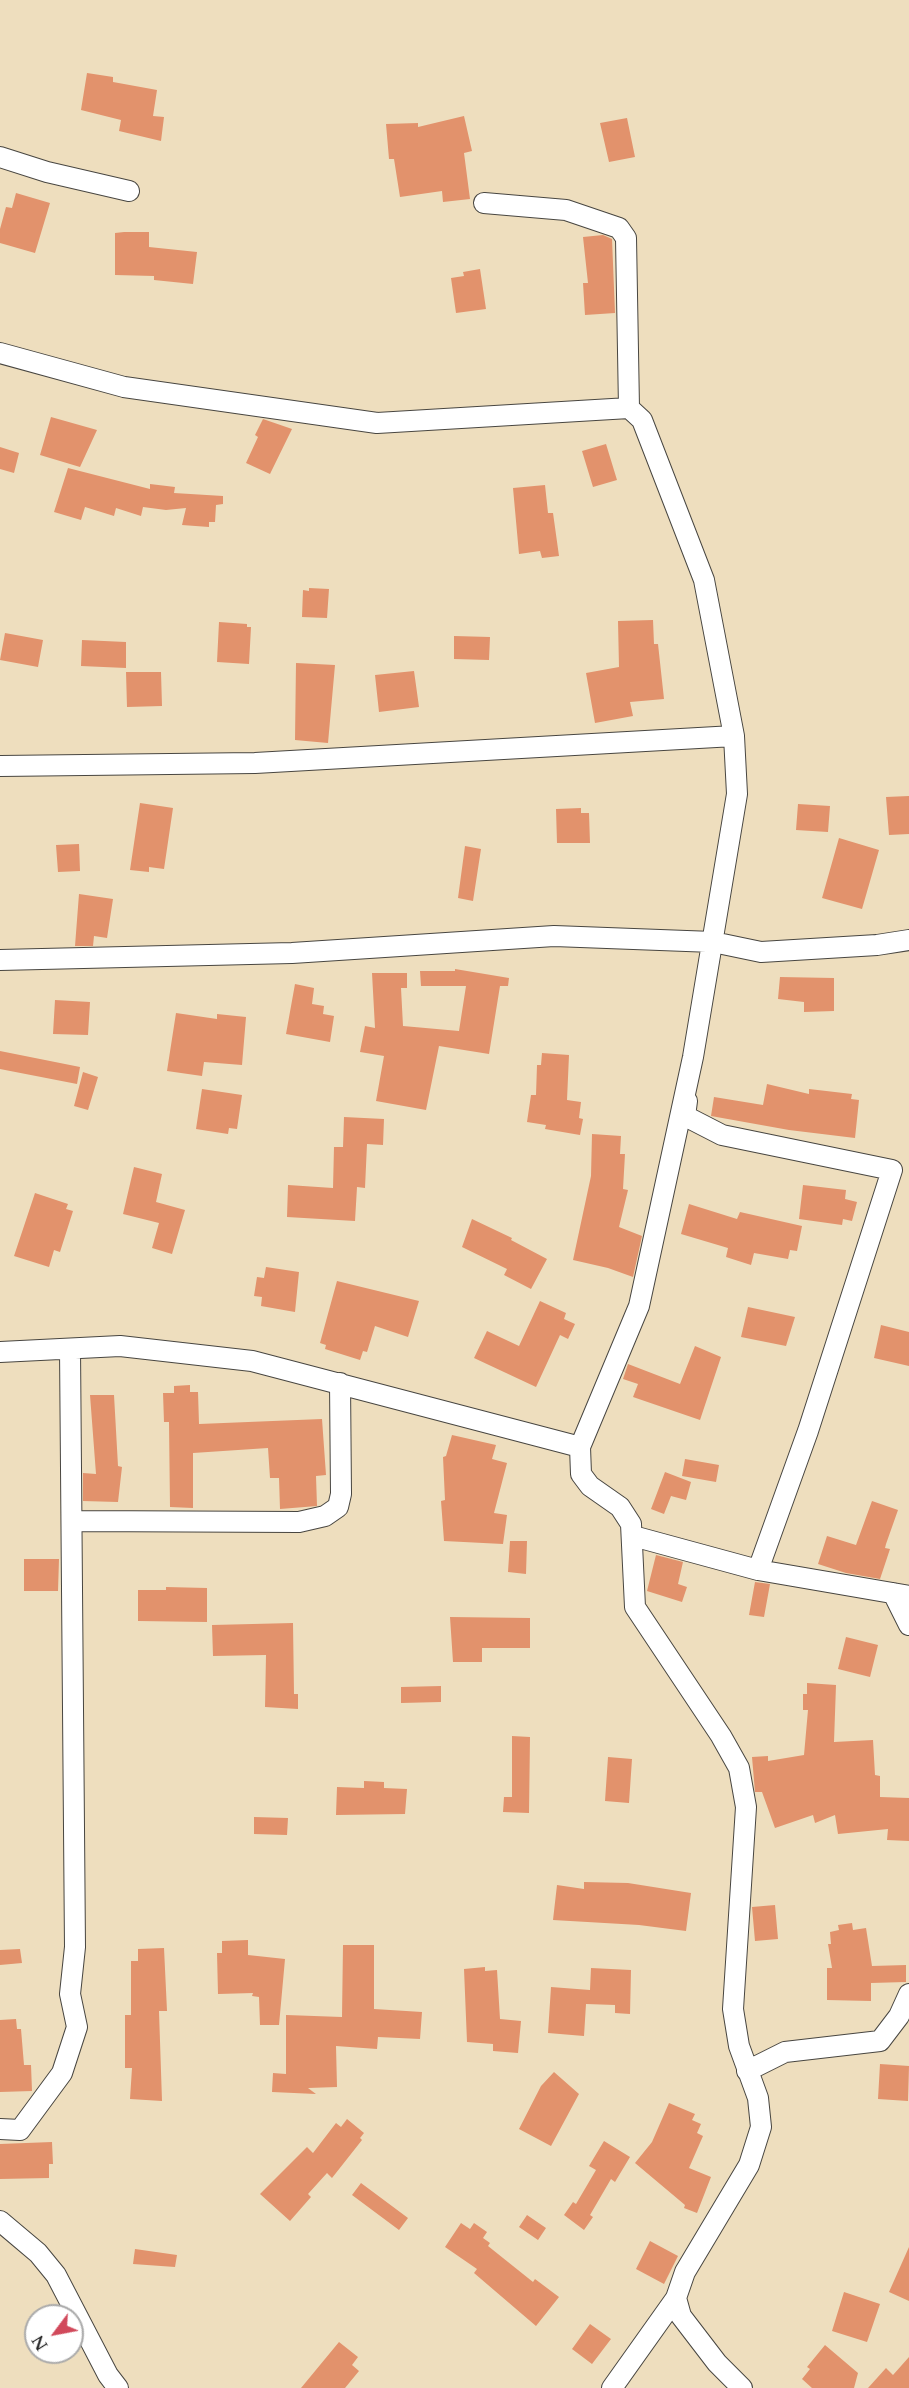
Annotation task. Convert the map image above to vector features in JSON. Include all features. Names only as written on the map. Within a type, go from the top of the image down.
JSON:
[{"type":"street","points":[[0,157],[129,191]]},
{"type":"street","points":[[484,203],[566,210],[619,228],[626,238],[629,408]]},
{"type":"street","points":[[0,353],[124,387],[376,423],[629,408],[642,420],[704,580],[734,736],[737,794],[685,1116],[722,1135],[892,1170],[808,1431],[758,1570]]},
{"type":"street","points":[[0,766],[255,762],[734,736]]},
{"type":"street","points":[[0,960],[292,953],[554,936],[713,942],[761,952],[877,945],[909,940]]},
{"type":"street","points":[[612,2388],[676,2298],[684,2272],[748,2165],[761,2127],[758,2098],[747,2071],[733,2009],[746,1807],[739,1768],[721,1736],[635,1607],[631,1524],[620,1507],[590,1486],[581,1473],[580,1447],[639,1306],[693,1057]]},
{"type":"street","points":[[0,1353],[120,1346],[252,1361],[580,1447]]},
{"type":"street","points":[[0,2128],[20,2130],[62,2073],[77,2026],[70,1994],[75,1947],[70,1349]]},
{"type":"street","points":[[73,1521],[299,1522],[325,1516],[338,1507],[341,1494],[340,1383]]},
{"type":"street","points":[[633,1536],[758,1570],[901,1595],[909,1625]]},
{"type":"street","points":[[747,2071],[785,2052],[880,2041],[899,2016],[909,1994]]},
{"type":"street","points":[[0,2221],[38,2253],[56,2276],[108,2375],[118,2388]]},
{"type":"street","points":[[676,2298],[681,2316],[717,2363],[742,2388]]},
{"type":"building","points":[[87,73],[113,77],[113,82],[157,90],[153,116],[164,117],[161,141],[119,131],[121,120],[81,110]]},
{"type":"building","points":[[464,116],[472,151],[464,153],[470,199],[443,202],[442,191],[400,197],[394,159],[389,159],[386,124],[418,123],[418,127]]},
{"type":"building","points":[[627,118],[635,157],[609,162],[600,123]]},
{"type":"building","points":[[16,193],[50,203],[35,253],[0,243],[0,229],[6,207],[12,208]]},
{"type":"building","points":[[149,232],[149,247],[197,252],[193,284],[154,280],[154,276],[115,275],[115,233]]},
{"type":"building","points":[[603,235],[612,239],[615,313],[585,315],[583,283],[588,283],[583,237]]},
{"type":"building","points":[[480,269],[486,309],[456,313],[451,278],[464,276],[463,272]]},
{"type":"building","points":[[51,417],[97,430],[80,467],[40,455]]},
{"type":"building","points":[[263,419],[292,429],[270,474],[246,463],[258,437],[255,435]]},
{"type":"building","points":[[606,444],[617,480],[593,487],[582,451]]},
{"type":"building","points":[[0,447],[19,453],[14,473],[0,469]]},
{"type":"building","points":[[68,468],[150,489],[150,484],[175,487],[174,493],[223,496],[223,504],[216,505],[215,522],[209,522],[209,527],[182,525],[186,508],[166,510],[143,507],[141,516],[116,508],[114,516],[85,507],[81,520],[54,512]]},
{"type":"building","points":[[545,485],[548,513],[553,513],[559,556],[542,558],[540,551],[519,554],[513,488]]},
{"type":"building","points":[[309,588],[329,589],[327,618],[302,617],[303,590],[309,591]]},
{"type":"building","points":[[653,620],[654,644],[658,644],[664,699],[630,702],[633,716],[595,723],[586,673],[619,667],[618,621]]},
{"type":"building","points":[[219,622],[247,624],[247,627],[251,627],[249,664],[217,662]]},
{"type":"building","points":[[5,633],[43,640],[38,667],[0,660]]},
{"type":"building","points":[[454,636],[490,637],[489,660],[454,659]]},
{"type":"building","points":[[82,640],[126,642],[126,668],[81,666]]},
{"type":"building","points":[[296,663],[335,665],[328,743],[295,740]]},
{"type":"building","points":[[414,671],[419,707],[379,712],[375,675]]},
{"type":"building","points":[[126,672],[161,672],[162,706],[127,707]]},
{"type":"building","points":[[909,796],[909,834],[889,835],[886,797]]},
{"type":"building","points":[[140,803],[173,808],[164,869],[149,867],[149,872],[130,870]]},
{"type":"building","points":[[798,804],[830,806],[828,832],[796,830]]},
{"type":"building","points":[[581,808],[581,813],[589,813],[590,843],[557,843],[556,809]]},
{"type":"building","points":[[839,838],[879,850],[862,909],[822,898]]},
{"type":"building","points":[[79,844],[80,871],[58,872],[56,845]]},
{"type":"building","points":[[465,846],[481,849],[473,901],[458,898]]},
{"type":"building","points":[[79,894],[113,899],[107,938],[94,936],[93,946],[75,946]]},
{"type":"building","points":[[455,969],[509,978],[508,986],[500,986],[489,1054],[439,1046],[426,1110],[376,1101],[384,1056],[360,1052],[365,1026],[375,1028],[372,973],[407,973],[407,988],[401,988],[403,1026],[459,1031],[466,986],[421,986],[420,971],[455,971]]},
{"type":"building","points":[[780,977],[834,978],[834,1011],[804,1012],[804,1002],[778,999]]},
{"type":"building","points":[[295,984],[314,988],[312,1004],[324,1006],[323,1014],[334,1016],[330,1042],[286,1034]]},
{"type":"building","points":[[55,1000],[90,1002],[88,1035],[53,1034]]},
{"type":"building","points":[[176,1013],[217,1019],[217,1014],[246,1017],[242,1065],[204,1062],[202,1076],[167,1071]]},
{"type":"building","points":[[0,1051],[80,1067],[77,1084],[0,1069]]},
{"type":"building","points":[[542,1053],[569,1055],[567,1100],[581,1102],[579,1118],[583,1119],[580,1135],[545,1129],[546,1125],[527,1122],[531,1095],[536,1095],[537,1065],[541,1065]]},
{"type":"building","points":[[83,1072],[98,1077],[88,1110],[74,1106]]},
{"type":"building","points":[[767,1084],[809,1094],[809,1089],[852,1094],[851,1099],[859,1100],[855,1138],[789,1130],[711,1116],[714,1097],[763,1105]]},
{"type":"building","points":[[202,1089],[242,1095],[237,1129],[229,1128],[228,1134],[196,1129]]},
{"type":"building","points":[[344,1117],[384,1119],[383,1145],[367,1144],[365,1188],[357,1187],[355,1221],[287,1217],[288,1185],[333,1188],[334,1147],[343,1147]]},
{"type":"building","points":[[592,1134],[621,1136],[620,1154],[625,1154],[623,1189],[628,1190],[619,1227],[642,1236],[633,1277],[608,1268],[573,1260],[591,1176]]},
{"type":"building","points":[[134,1167],[162,1174],[156,1202],[185,1210],[172,1254],[152,1248],[159,1223],[123,1214]]},
{"type":"building","points":[[803,1185],[846,1190],[845,1199],[857,1202],[852,1221],[843,1219],[842,1225],[799,1219]]},
{"type":"building","points":[[35,1193],[68,1204],[66,1209],[73,1211],[60,1252],[54,1250],[49,1267],[14,1256]]},
{"type":"building","points":[[689,1204],[737,1219],[740,1212],[802,1226],[797,1251],[790,1250],[788,1259],[754,1253],[751,1265],[726,1257],[728,1248],[681,1234]]},
{"type":"building","points":[[472,1219],[512,1238],[511,1240],[547,1259],[531,1289],[504,1275],[507,1269],[462,1247]]},
{"type":"building","points":[[266,1267],[299,1272],[295,1312],[261,1306],[262,1297],[254,1296],[257,1277],[264,1278]]},
{"type":"building","points":[[337,1281],[419,1301],[408,1337],[375,1326],[367,1352],[363,1351],[360,1360],[325,1349],[326,1345],[320,1343]]},
{"type":"building","points":[[540,1301],[566,1313],[564,1319],[575,1324],[568,1339],[560,1335],[536,1387],[474,1358],[487,1331],[519,1346]]},
{"type":"building","points":[[748,1307],[795,1317],[786,1346],[741,1337]]},
{"type":"building","points":[[881,1325],[909,1332],[909,1366],[874,1358]]},
{"type":"building","points":[[695,1346],[721,1357],[700,1420],[633,1397],[638,1384],[623,1379],[628,1364],[680,1384]]},
{"type":"building","points":[[190,1385],[190,1392],[198,1392],[199,1424],[322,1419],[326,1475],[316,1476],[317,1506],[280,1509],[279,1478],[270,1478],[268,1448],[193,1453],[193,1508],[170,1507],[169,1422],[164,1422],[163,1393],[174,1393],[174,1386]]},
{"type":"building","points":[[90,1395],[114,1395],[118,1466],[122,1467],[118,1502],[83,1501],[83,1473],[96,1474]]},
{"type":"building","points":[[452,1435],[496,1445],[492,1459],[507,1463],[494,1513],[507,1515],[503,1544],[444,1541],[441,1501],[445,1500],[443,1457],[446,1456]]},
{"type":"building","points":[[685,1459],[719,1465],[716,1482],[682,1476]]},
{"type":"building","points":[[665,1472],[691,1482],[686,1500],[671,1496],[664,1514],[651,1509]]},
{"type":"building","points":[[872,1501],[898,1510],[886,1544],[885,1548],[890,1549],[880,1579],[846,1573],[818,1564],[827,1536],[856,1545]]},
{"type":"building","points":[[510,1541],[527,1541],[526,1574],[508,1572]]},
{"type":"building","points":[[656,1555],[683,1562],[678,1584],[687,1587],[682,1602],[647,1591]]},
{"type":"building","points":[[24,1559],[59,1559],[58,1591],[24,1591]]},
{"type":"building","points":[[755,1582],[770,1584],[764,1617],[749,1615]]},
{"type":"building","points":[[166,1587],[207,1588],[207,1622],[138,1621],[138,1590],[166,1590]]},
{"type":"building","points":[[450,1617],[530,1618],[530,1648],[482,1648],[482,1662],[453,1662]]},
{"type":"building","points":[[293,1623],[294,1694],[298,1694],[298,1709],[265,1707],[266,1655],[213,1656],[212,1625]]},
{"type":"building","points":[[846,1637],[878,1645],[870,1677],[838,1669]]},
{"type":"building","points":[[807,1683],[836,1685],[834,1742],[873,1740],[875,1775],[880,1776],[880,1797],[909,1798],[909,1841],[887,1840],[888,1829],[838,1834],[835,1815],[815,1823],[813,1815],[775,1828],[762,1792],[755,1792],[752,1757],[768,1756],[768,1761],[804,1755],[808,1710],[803,1710],[803,1694],[807,1694]]},
{"type":"building","points":[[441,1686],[441,1702],[401,1703],[401,1687]]},
{"type":"building","points":[[512,1736],[530,1737],[529,1813],[503,1812],[504,1797],[512,1797]]},
{"type":"building","points":[[608,1757],[632,1759],[629,1803],[605,1801]]},
{"type":"building","points":[[364,1781],[384,1782],[384,1788],[407,1789],[405,1814],[336,1815],[337,1787],[364,1788]]},
{"type":"building","points":[[254,1817],[288,1818],[287,1835],[254,1834]]},
{"type":"building","points":[[584,1882],[628,1883],[691,1893],[686,1931],[639,1925],[553,1920],[557,1885],[584,1889]]},
{"type":"building","points":[[775,1905],[778,1939],[755,1941],[752,1907]]},
{"type":"building","points":[[852,1923],[853,1930],[866,1928],[872,1966],[906,1965],[906,1982],[871,1983],[871,2001],[827,2000],[827,1968],[832,1968],[828,1944],[831,1944],[830,1932],[839,1930],[838,1925]]},
{"type":"building","points":[[248,1940],[248,1955],[285,1959],[279,2025],[260,2025],[259,1997],[252,1996],[253,1993],[218,1994],[217,1953],[222,1953],[222,1941]]},
{"type":"building","points":[[343,1945],[374,1945],[374,2009],[422,2012],[420,2039],[378,2037],[377,2049],[336,2046],[337,2087],[308,2088],[316,2094],[272,2092],[273,2073],[286,2074],[286,2015],[342,2017]]},
{"type":"building","points":[[164,1948],[167,2011],[159,2011],[162,2101],[130,2099],[132,2068],[125,2068],[125,2015],[131,2015],[131,1961],[138,1961],[138,1949]]},
{"type":"building","points":[[20,1949],[22,1963],[0,1965],[0,1950]]},
{"type":"building","points":[[485,1967],[485,1971],[497,1970],[500,2019],[521,2021],[518,2053],[493,2051],[493,2044],[467,2042],[464,1969]]},
{"type":"building","points":[[591,1968],[631,1970],[630,2014],[615,2013],[615,2005],[586,2004],[584,2036],[548,2033],[551,1987],[590,1990]]},
{"type":"building","points":[[16,2019],[17,2029],[21,2029],[24,2065],[31,2065],[32,2091],[0,2092],[0,2020]]},
{"type":"building","points":[[880,2064],[909,2066],[908,2101],[878,2099]]},
{"type":"building","points":[[554,2072],[579,2094],[551,2146],[519,2129],[541,2086]]},
{"type":"building","points":[[669,2103],[695,2114],[692,2120],[701,2124],[697,2133],[703,2136],[689,2168],[711,2177],[697,2213],[684,2208],[685,2205],[635,2163],[652,2142]]},
{"type":"building","points":[[347,2119],[364,2133],[360,2138],[362,2140],[332,2178],[327,2173],[308,2194],[311,2197],[290,2221],[260,2194],[307,2147],[313,2153],[336,2123],[341,2127]]},
{"type":"building","points":[[604,2141],[630,2157],[615,2182],[611,2179],[590,2215],[593,2217],[584,2230],[564,2215],[573,2202],[576,2204],[596,2170],[589,2166]]},
{"type":"building","points":[[52,2142],[53,2164],[49,2164],[49,2178],[0,2179],[0,2144]]},
{"type":"building","points":[[361,2183],[408,2218],[399,2230],[352,2195]]},
{"type":"building","points":[[527,2215],[546,2228],[538,2240],[519,2227]]},
{"type":"building","points":[[461,2223],[470,2229],[474,2223],[487,2232],[483,2238],[490,2243],[488,2246],[533,2282],[535,2279],[559,2297],[536,2326],[474,2273],[477,2269],[445,2247]]},
{"type":"building","points":[[650,2241],[678,2256],[664,2284],[636,2269]]},
{"type":"building","points":[[909,2247],[909,2301],[889,2292]]},
{"type":"building","points":[[135,2249],[177,2255],[175,2267],[133,2264]]},
{"type":"building","points":[[844,2292],[880,2304],[867,2342],[832,2331]]},
{"type":"building","points":[[590,2324],[611,2339],[592,2364],[572,2349]]},
{"type":"building","points":[[339,2342],[358,2357],[352,2365],[359,2371],[345,2388],[301,2388]]},
{"type":"building","points":[[825,2345],[858,2373],[854,2388],[812,2388],[802,2379],[810,2369],[807,2367]]},
{"type":"building","points":[[909,2357],[909,2388],[868,2388],[886,2368],[893,2375]]}]
